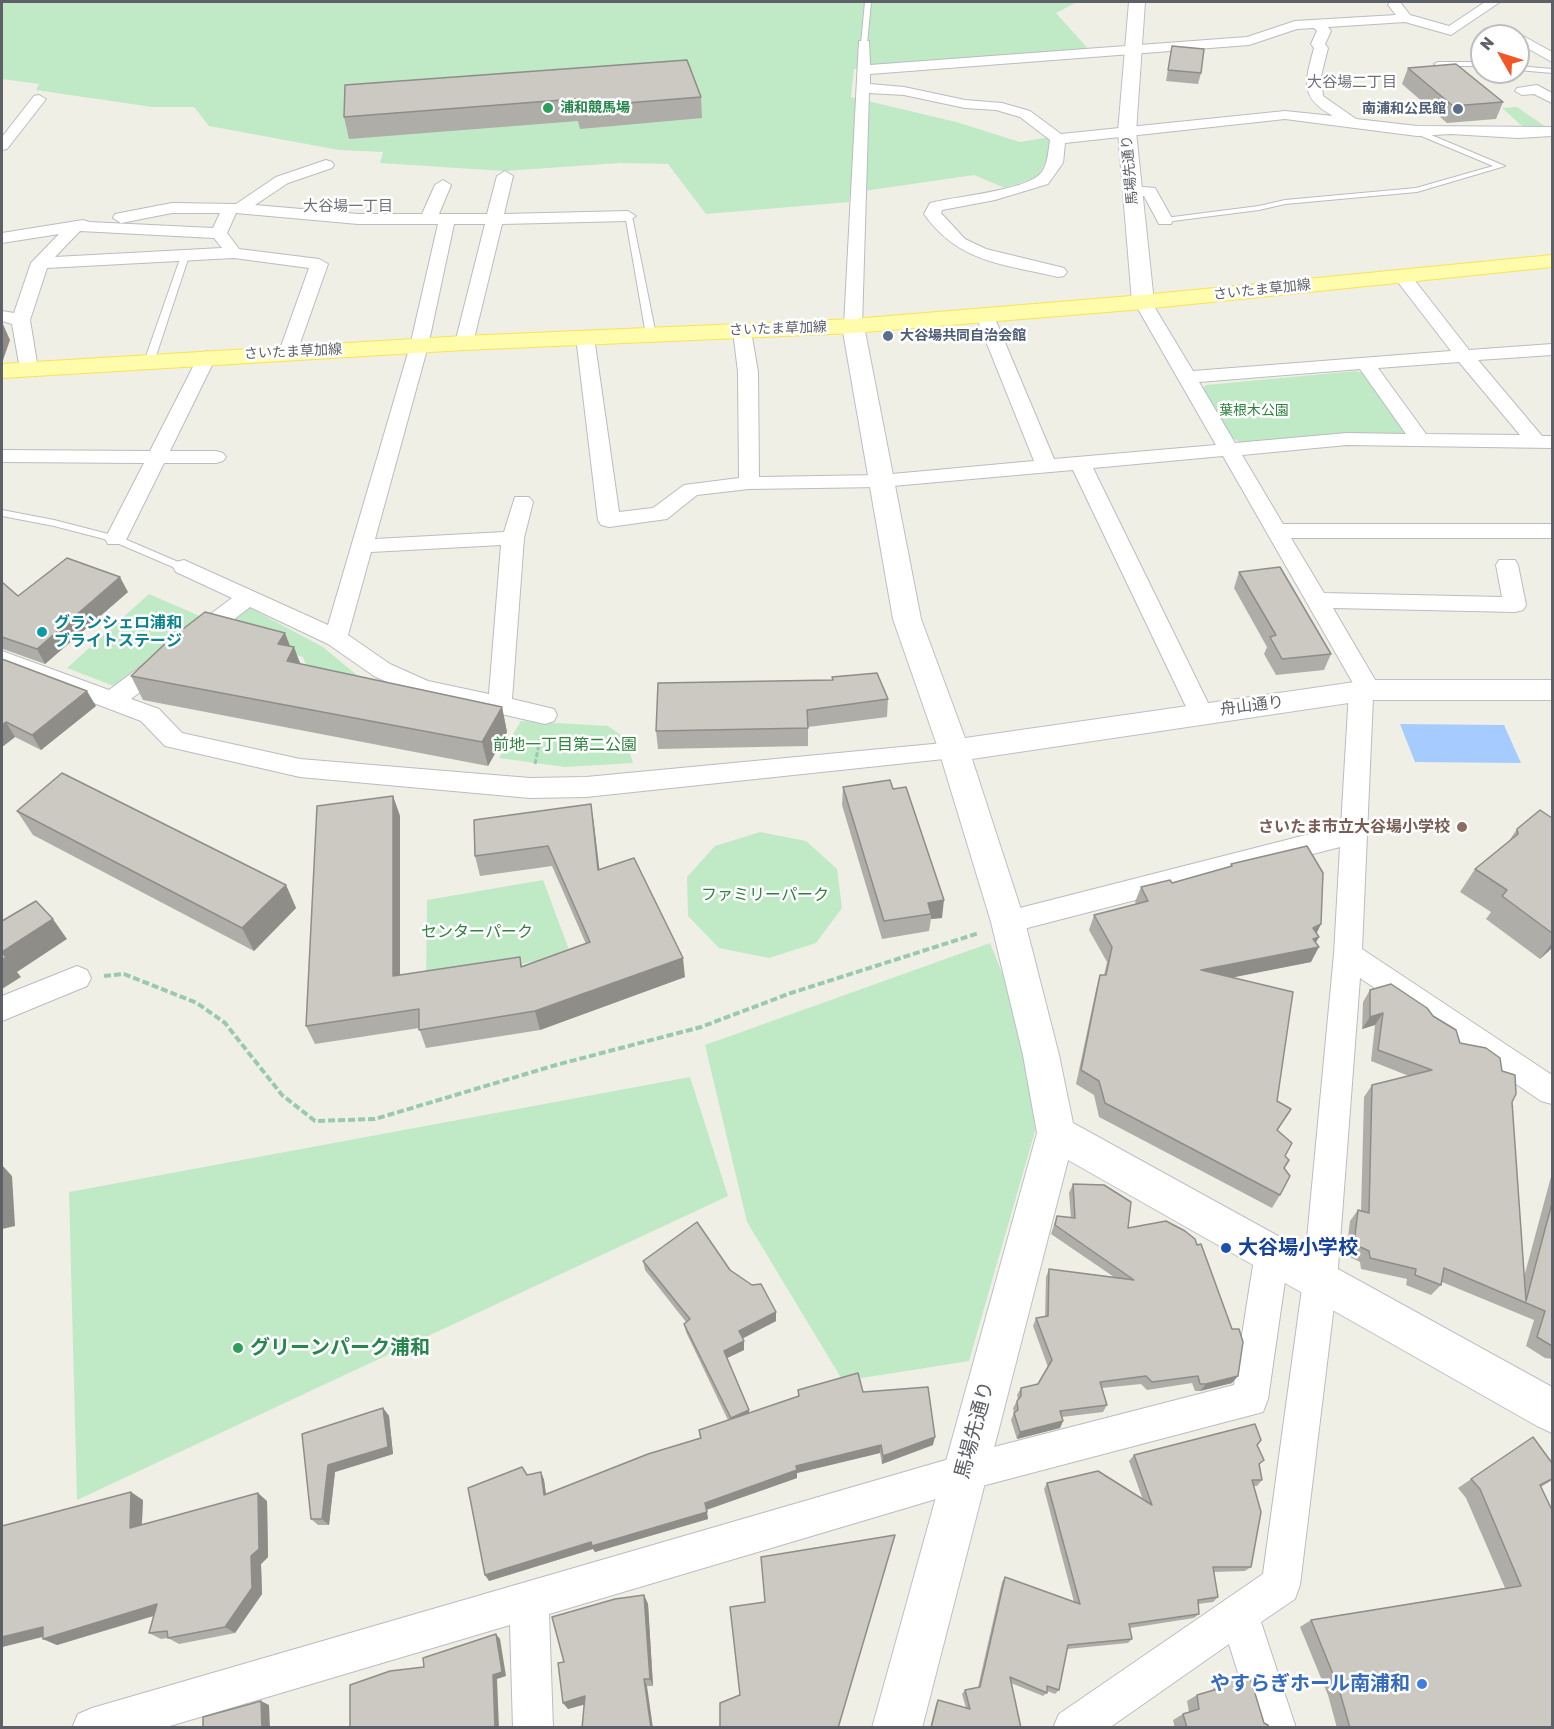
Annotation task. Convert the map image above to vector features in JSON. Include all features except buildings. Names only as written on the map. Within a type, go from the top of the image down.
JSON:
[{"type":"main road","name":"さいたま草加線","points":[[2,371],[288,352],[853,326],[1143,302],[1552,261]]},
{"type":"street","name":"馬場先通り","points":[[1137,2],[1135,51],[1126,132],[1143,302]]},
{"type":"street","points":[[1398,2],[1394,4],[1405,18]]},
{"type":"street","points":[[863,70],[1249,41],[1295,25],[1317,23],[1405,18],[1451,31],[1493,2]]},
{"type":"street","points":[[1317,23],[1324,31],[1318,44],[1321,48],[1314,84],[1316,97],[1352,123]]},
{"type":"street","points":[[864,44],[853,326],[895,565],[907,619],[954,751],[1008,922],[1041,1054],[1056,1133],[1552,1411]]},
{"type":"street","points":[[1530,45],[1552,58]]},
{"type":"street","points":[[862,88],[904,91],[965,104],[997,106],[1025,114],[1058,139],[1285,115],[1417,131],[1437,128],[1521,135],[1552,132]]},
{"type":"street","points":[[1522,91],[1537,88],[1552,99]]},
{"type":"street","points":[[2,146],[8,132],[39,99]]},
{"type":"street","points":[[1505,115],[1521,135],[1552,148]]},
{"type":"street","points":[[1058,139],[1055,163],[1042,181],[995,195],[936,206],[932,214],[959,243],[980,253],[1058,272]]},
{"type":"street","points":[[219,233],[234,208],[282,180],[326,165]]},
{"type":"street","points":[[464,343],[505,176]]},
{"type":"street","points":[[429,220],[443,184]]},
{"type":"street","points":[[1132,191],[1149,191],[1165,220]]},
{"type":"street","points":[[2,238],[172,208],[234,208],[358,219],[447,220],[628,216]]},
{"type":"street","points":[[336,638],[419,346],[447,220]]},
{"type":"street","points":[[28,369],[21,320],[40,263],[76,226],[219,233]]},
{"type":"street","points":[[219,233],[234,253]]},
{"type":"street","points":[[40,263],[234,253],[320,264],[288,352]]},
{"type":"street","points":[[1403,277],[1464,356],[1544,442]]},
{"type":"street","points":[[1073,1728],[1281,1585],[1320,1281],[1348,954],[1354,833],[1365,691],[1317,600],[1143,302]]},
{"type":"street","points":[[984,314],[1047,467]]},
{"type":"street","points":[[2,316],[21,320]]},
{"type":"street","points":[[742,331],[748,372],[749,483]]},
{"type":"street","points":[[585,337],[609,520],[659,514],[691,489],[749,483],[881,481],[1347,440],[1544,442]]},
{"type":"street","points":[[1186,377],[1552,349]]},
{"type":"street","points":[[116,539],[207,357]]},
{"type":"street","points":[[1366,364],[1420,440]]},
{"type":"street","points":[[2,456],[216,457]]},
{"type":"street","points":[[1081,465],[1201,713]]},
{"type":"street","points":[[500,703],[513,538],[522,502]]},
{"type":"street","points":[[1277,531],[1552,531]]},
{"type":"street","points":[[364,546],[513,538]]},
{"type":"street","points":[[1317,600],[1515,605],[1507,565]]},
{"type":"street","points":[[184,567],[336,638],[382,670],[422,688],[500,703],[545,715]]},
{"type":"street","points":[[113,700],[248,597]]},
{"type":"street","points":[[2,659],[150,715],[174,740],[300,768],[531,788],[586,787],[954,751]]},
{"type":"street","name":"舟山通り","points":[[954,751],[1201,713],[1365,691],[1552,690]]},
{"type":"street","points":[[1008,922],[1354,833]]},
{"type":"street","points":[[1348,954],[1552,1091]]},
{"type":"street","points":[[2,1009],[77,978]]},
{"type":"street","name":"馬場先通り","points":[[897,1728],[963,1473],[1056,1133]]},
{"type":"street","points":[[92,1728],[963,1473],[1250,1399],[1272,1253]]},
{"type":"street","points":[[529,1600],[533,1728]]},
{"type":"street","points":[[1239,1614],[1276,1728]]},
{"type":"lane","points":[[864,44],[867,2]]},
{"type":"lane","points":[[1438,64],[1470,64]]},
{"type":"lane","points":[[1530,69],[1552,71]]},
{"type":"lane","points":[[1165,220],[1259,208],[1285,202],[1417,190],[1501,166],[1417,131]]},
{"type":"lane","points":[[628,216],[651,335]]},
{"type":"lane","points":[[149,362],[185,256]]},
{"type":"lane","points":[[2,513],[54,523],[116,539],[184,567]]},
{"type":"path","points":[[531,788],[545,715]]},
{"type":"path","points":[[77,978],[124,974],[196,1003],[225,1023],[282,1095],[315,1121],[375,1119],[556,1065],[702,1027],[791,993],[937,949],[1008,922]]},
{"type":"green space","name":"浦和競馬場","points":[[2,2],[1077,2],[1056,13],[1091,52],[854,69],[851,97],[956,122],[1020,142],[1050,137],[1048,158],[1037,177],[1005,188],[974,175],[850,193],[849,202],[706,214],[668,164],[620,163],[504,171],[380,163],[383,152],[339,150],[209,126],[194,107],[152,107],[36,90],[39,84],[2,79]]},
{"type":"green space","points":[[1517,107],[1546,127],[1525,127],[1502,108]]},
{"type":"green space","name":"葉根木公園","points":[[1356,371],[1363,373],[1404,432],[1401,434],[1346,433],[1242,443],[1232,438],[1203,388],[1206,385]]},
{"type":"green space","points":[[149,594],[202,617],[114,686],[67,668]]},
{"type":"green space","points":[[250,608],[323,647],[387,700],[311,680],[303,657],[221,630]]},
{"type":"green space","name":"前地一丁目第二公園","points":[[521,721],[608,726],[625,738],[633,763],[565,767],[499,758]]},
{"type":"green space","name":"ファミリーパーク","points":[[760,832],[806,841],[837,869],[842,908],[816,943],[769,958],[719,948],[688,916],[687,877],[715,846]]},
{"type":"green space","name":"センターパーク","points":[[543,880],[571,955],[426,981],[427,900]]},
{"type":"green space","points":[[990,943],[1034,1052],[1035,1131],[969,1361],[843,1381],[747,1222],[705,1045]]},
{"type":"green space","name":"グリーンパーク浦和","points":[[690,1077],[728,1196],[77,1500],[69,1192]]},
{"type":"water","points":[[1400,724],[1504,725],[1521,763],[1415,762]]},
{"type":"place","name":"浦和競馬場","points":[[548,108]]},
{"type":"place","name":"南浦和公民館","points":[[1458,109]]},
{"type":"place","name":"大谷場共同自治会館","points":[[888,336]]},
{"type":"place","name":"グランシェロ浦和 ブライトステージ","points":[[42,632]]},
{"type":"place","name":"さいたま市立大谷場小学校","points":[[1462,827]]},
{"type":"place","name":"大谷場小学校","points":[[1226,1248]]},
{"type":"place","name":"グリーンパーク浦和","points":[[238,1348]]},
{"type":"place","name":"やすらぎホール南浦和","points":[[1422,1684]]},
{"type":"district","name":"大谷場二丁目","points":[[1352,83]]},
{"type":"district","name":"大谷場一丁目","points":[[348,207]]}]
